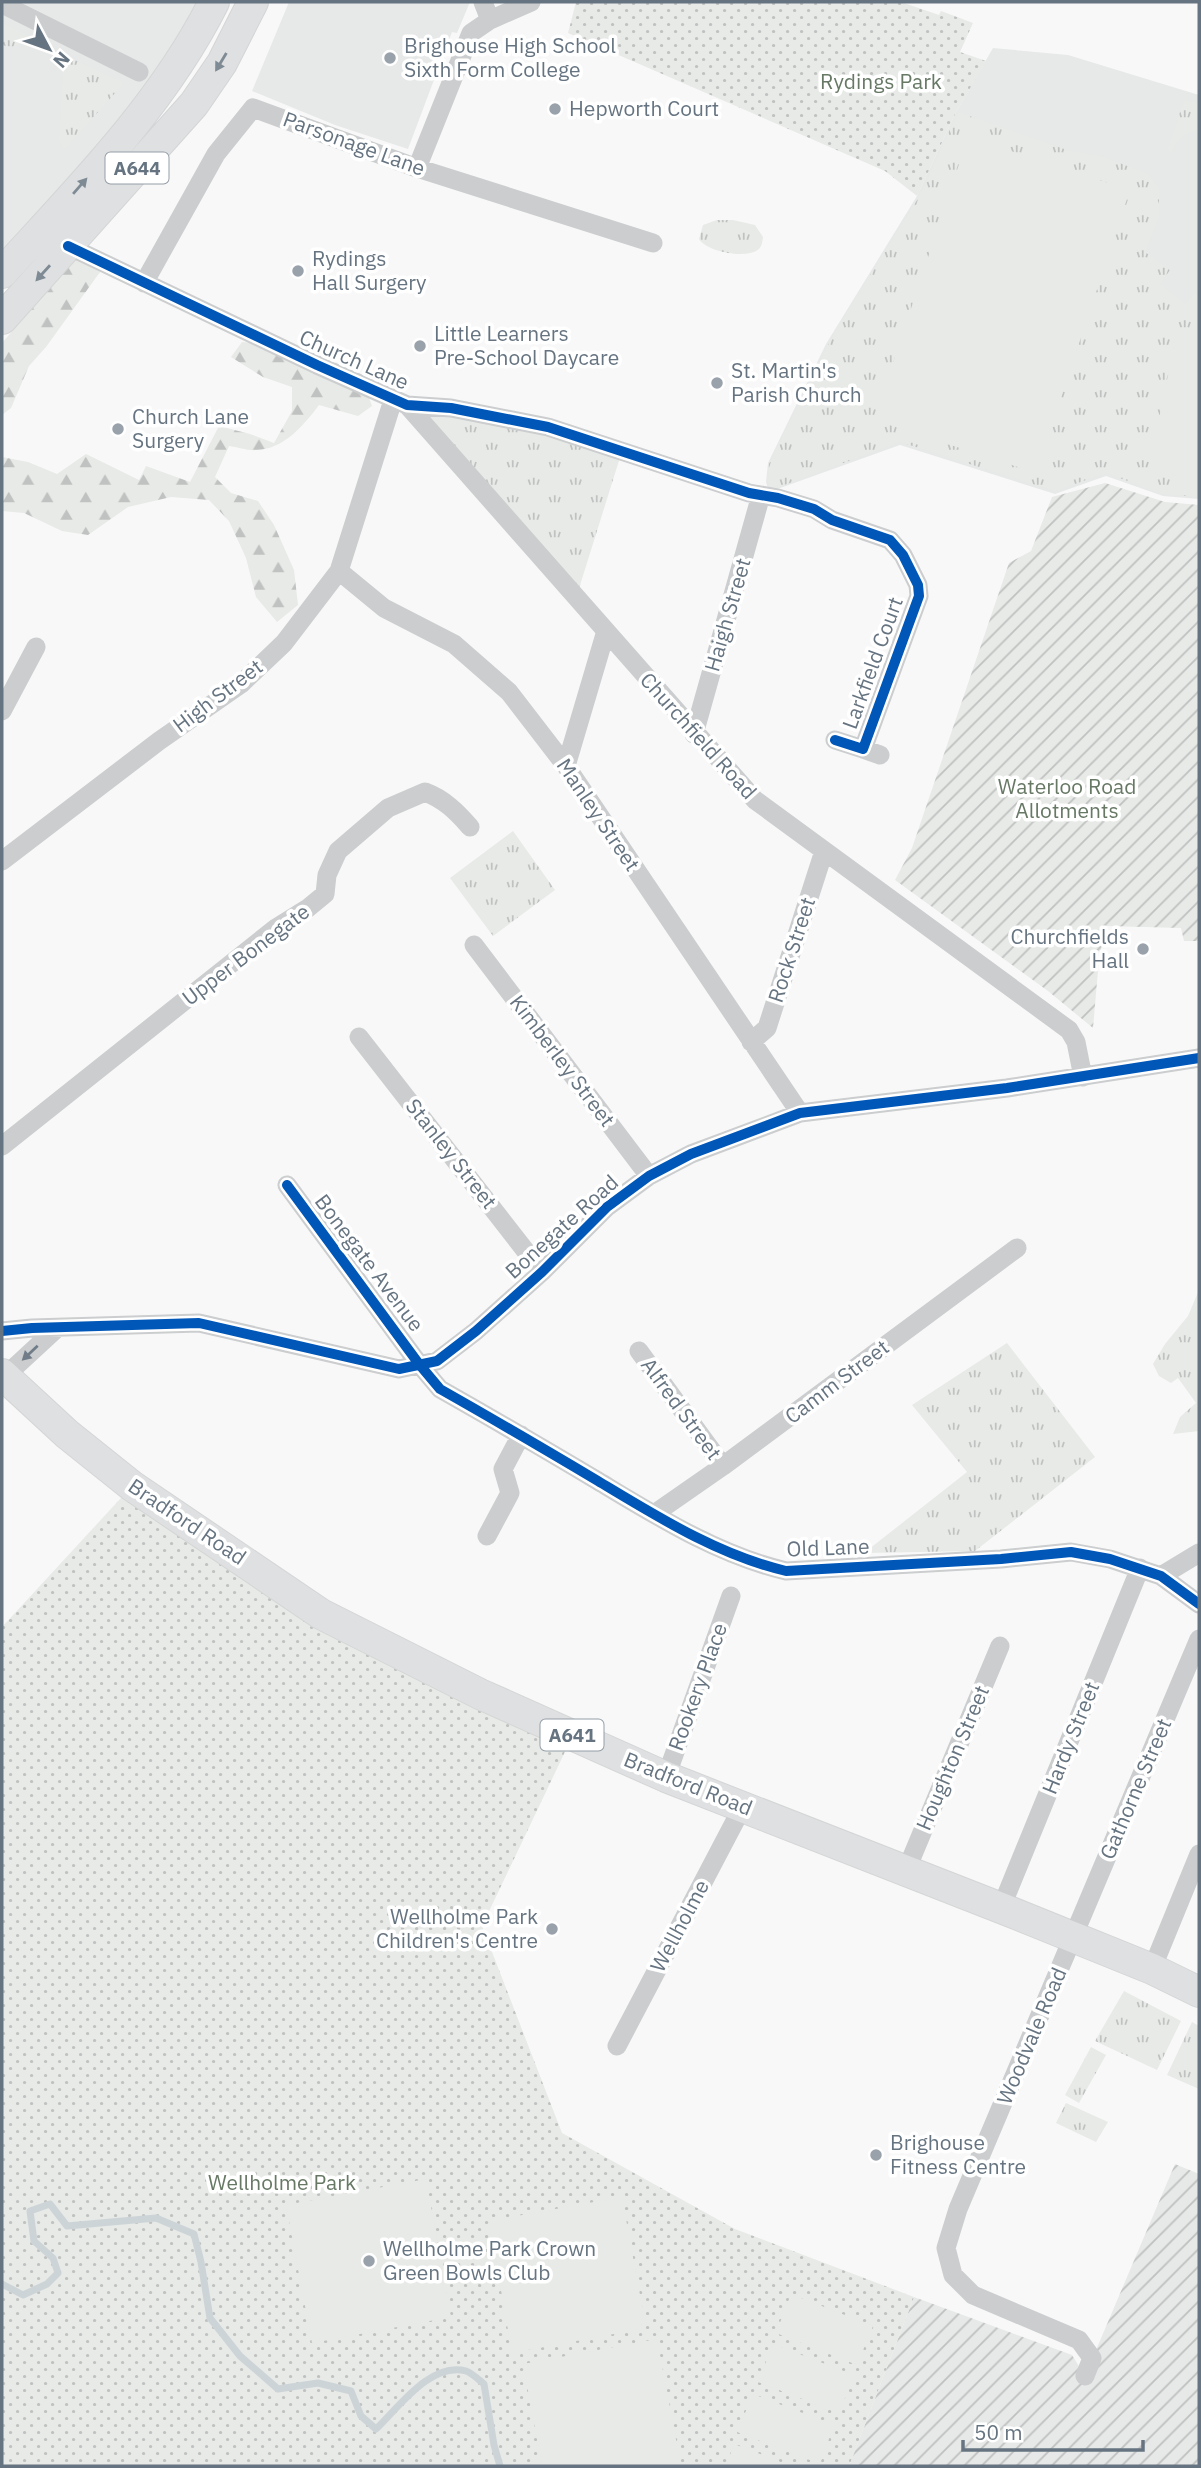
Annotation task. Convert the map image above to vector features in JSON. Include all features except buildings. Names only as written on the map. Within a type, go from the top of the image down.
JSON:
[{"type":"main road","name":"A644","points":[[2,273],[109,152],[169,79],[199,32],[214,2]]},
{"type":"main road","name":"A644","points":[[2,319],[194,104],[222,63],[253,2]]},
{"type":"main road","name":"Bradford Road","points":[[3,1376],[67,1434],[132,1486],[321,1614],[480,1695],[666,1777],[1001,1908],[1152,1969],[1199,1992]]},
{"type":"street","points":[[417,167],[471,33],[486,11],[531,2]]},
{"type":"street","points":[[2,5],[139,72]]},
{"type":"street","name":"Parsonage Lane","points":[[144,283],[216,154],[253,108],[417,167],[653,243]]},
{"type":"street","name":"Church Lane","points":[[68,246],[400,402],[451,408],[548,427],[761,495]]},
{"type":"street","name":"High Street","points":[[4,855],[241,684],[284,643],[339,571],[400,402]]},
{"type":"street","name":"Churchfield Road","points":[[400,402],[755,800],[1069,1030],[1076,1042],[1083,1077]]},
{"type":"street","name":"Haigh Street","points":[[694,734],[761,495]]},
{"type":"street","name":"Larkfield Court","points":[[761,495],[814,509],[832,520],[890,540],[903,555],[918,585],[919,596],[871,752],[835,740]]},
{"type":"street","name":"Manley Street","points":[[339,571],[384,608],[454,644],[509,692],[566,766],[800,1114]]},
{"type":"street","points":[[566,766],[606,631]]},
{"type":"street","points":[[2,711],[36,647]]},
{"type":"street","name":"Upper Bonegate","points":[[2,1146],[276,928],[325,894],[327,875],[338,851],[388,808],[425,792],[437,796],[470,827]]},
{"type":"street","name":"Rock Street","points":[[751,1042],[767,1028],[824,851]]},
{"type":"street","name":"Kimberley Street","points":[[474,945],[649,1176]]},
{"type":"street","name":"Stanley Street","points":[[359,1037],[542,1272]]},
{"type":"street","name":"Bonegate Road","points":[[2,1331],[198,1322],[399,1369],[438,1361],[542,1272],[607,1208],[649,1176],[691,1154],[800,1114],[1083,1077],[1199,1058]]},
{"type":"street","name":"Bonegate Avenue","points":[[287,1185],[419,1364]]},
{"type":"street","name":"Camm Street","points":[[654,1514],[1017,1248]]},
{"type":"street","points":[[3,1376],[56,1329]]},
{"type":"street","name":"Alfred Street","points":[[639,1351],[723,1466]]},
{"type":"street","name":"Old Lane","points":[[419,1364],[440,1389],[654,1514],[756,1564],[786,1571],[1001,1559],[1070,1552],[1110,1559],[1161,1576],[1199,1604]]},
{"type":"street","points":[[487,1536],[510,1493],[503,1469],[521,1436]]},
{"type":"street","points":[[1161,1576],[1199,1553]]},
{"type":"street","name":"Hardy Street","points":[[1001,1908],[1140,1568]]},
{"type":"street","name":"Rookery Place","points":[[666,1777],[731,1596]]},
{"type":"street","name":"Gathorne Street","points":[[1073,1939],[1199,1639]]},
{"type":"street","name":"Houghton Street","points":[[906,1871],[1000,1646]]},
{"type":"street","name":"Wellholme","points":[[617,2046],[743,1806]]},
{"type":"street","points":[[1152,1969],[1199,1854]]},
{"type":"street","name":"Woodvale Road","points":[[1073,1939],[958,2209],[946,2248],[953,2275],[973,2295],[1079,2340],[1092,2358],[1085,2376]]},
{"type":"shaded area","points":[[2,2],[214,2],[2,273]]},
{"type":"shaded area","name":"Brighouse High School Sixth Form College","points":[[289,2],[470,2],[457,33],[452,32],[408,149],[335,125],[252,91]]},
{"type":"shaded area","points":[[993,48],[1068,55],[1199,95],[1199,499],[1163,496],[1106,476],[1055,494],[900,445],[769,492],[766,482],[768,463],[826,344],[917,196],[956,112]]},
{"type":"shaded area","points":[[1175,2164],[1199,2174],[1199,2466],[849,2466],[914,2297],[1072,2355],[1085,2376]]},
{"type":"green space","name":"Rydings Park","points":[[576,2],[901,2],[939,15],[941,11],[973,23],[960,52],[986,61],[956,112],[917,196],[885,171],[568,33]]},
{"type":"green space","points":[[2,23],[29,36],[17,45],[2,45]]},
{"type":"green space","points":[[64,55],[124,83],[65,149],[59,139]]},
{"type":"green space","points":[[1184,100],[1199,103],[1199,130],[1182,137],[1172,153],[1168,149]]},
{"type":"green space","points":[[958,112],[1067,150],[1104,157],[1148,174],[1159,188],[1159,217],[1145,252],[1170,270],[1160,284],[1185,304],[1199,291],[1199,497],[1163,494],[1106,473],[1055,491],[900,442],[771,490],[768,482],[769,464],[835,331],[919,197]]},
{"type":"green space","points":[[968,137],[1130,190],[1036,473],[874,420]]},
{"type":"green space","points":[[717,220],[755,225],[763,237],[761,247],[750,253],[734,254],[703,244],[699,239],[703,225]]},
{"type":"green space","points":[[75,258],[100,272],[46,347],[29,366],[11,408],[2,415],[2,343]]},
{"type":"green space","points":[[1178,327],[1199,332],[1199,479],[1148,471]]},
{"type":"green space","points":[[242,342],[253,343],[369,398],[372,406],[358,416],[319,405],[285,441],[267,449],[229,446],[215,477],[231,493],[258,501],[274,525],[294,570],[298,605],[277,622],[256,597],[246,558],[229,521],[209,500],[171,497],[128,507],[88,535],[62,531],[24,513],[2,511],[2,457],[28,462],[57,474],[86,454],[139,480],[146,466],[190,482],[219,426],[274,443],[292,411],[292,387],[263,377],[231,357]]},
{"type":"green space","points":[[407,405],[622,451],[576,598]]},
{"type":"green space","name":"Waterloo Road Allotments","points":[[1105,483],[1165,502],[1199,505],[1199,941],[1184,941],[1181,928],[1106,926],[1099,959],[1093,1028],[1048,991],[895,880],[912,848],[1009,563],[1031,551],[1052,497]]},
{"type":"green space","points":[[513,831],[555,890],[493,936],[450,878]]},
{"type":"green space","points":[[1199,1290],[1199,1431],[1173,1434],[1180,1417],[1196,1403],[1178,1378],[1171,1383],[1159,1376],[1153,1364],[1188,1316]]},
{"type":"green space","points":[[1007,1343],[1095,1457],[975,1551],[864,1553],[967,1472],[912,1405]]},
{"type":"green space","name":"Wellholme Park","points":[[132,1486],[321,1614],[573,1735],[482,1926],[562,2133],[735,2229],[914,2297],[849,2466],[2,2466],[2,1627]]},
{"type":"green space","points":[[1124,1991],[1181,2021],[1157,2070],[1095,2041]]},
{"type":"green space","points":[[1192,2022],[1199,2026],[1199,2089],[1167,2075]]},
{"type":"green space","points":[[1091,2047],[1106,2055],[1079,2103],[1065,2095]]},
{"type":"green space","points":[[1066,2103],[1108,2122],[1096,2142],[1056,2123]]},
{"type":"green space","name":"Wellholme Park Crown Green Bowls Club","points":[[426,2179],[451,2317],[312,2343],[286,2205]]},
{"type":"green space","name":"Wellholme Park Crown Green Bowls Club","points":[[622,2197],[646,2328],[512,2353],[489,2221]]},
{"type":"green space","points":[[791,2294],[873,2326],[857,2365],[776,2333]]},
{"type":"green space","points":[[657,2339],[681,2466],[542,2466],[523,2364]]},
{"type":"green space","points":[[773,2344],[854,2375],[839,2413],[758,2382]]},
{"type":"green space","points":[[753,2394],[834,2425],[820,2464],[737,2432]]},
{"type":"green space","points":[[734,2444],[791,2466],[726,2466]]},
{"type":"waterway","points":[[2,2284],[23,2295],[47,2284],[58,2273],[53,2258],[34,2241],[30,2211],[50,2204],[67,2226],[156,2218],[194,2234],[210,2318],[240,2356],[278,2389],[318,2383],[351,2391],[361,2416],[376,2429],[428,2379],[453,2370],[466,2371],[484,2384],[500,2466]]},
{"type":"cycle path","points":[[68,246],[407,405],[451,408],[548,427],[749,493],[814,509],[832,520],[890,540],[903,555],[918,585],[919,596],[863,749],[835,740]]},
{"type":"cycle path","points":[[2,1331],[199,1323],[399,1369],[437,1361],[476,1331],[542,1272],[607,1207],[649,1176],[691,1154],[800,1113],[1007,1088],[1199,1058]]},
{"type":"cycle path","points":[[287,1185],[440,1389],[712,1545],[786,1571],[1001,1559],[1071,1552],[1110,1559],[1161,1576],[1199,1604]]},
{"type":"place","name":"Brighouse High School Sixth Form College","points":[[390,58]]},
{"type":"place","name":"Hepworth Court","points":[[555,109]]},
{"type":"place","name":"Rydings Hall Surgery","points":[[298,271]]},
{"type":"place","name":"Little Learners Pre-School Daycare","points":[[420,346]]},
{"type":"place","name":"St. Martin's Parish Church","points":[[717,383]]},
{"type":"place","name":"Church Lane Surgery","points":[[118,429]]},
{"type":"place","name":"Churchfields Hall","points":[[1143,949]]},
{"type":"place","name":"Wellholme Park Children's Centre","points":[[552,1929]]},
{"type":"place","name":"Brighouse Fitness Centre","points":[[876,2155]]},
{"type":"place","name":"Wellholme Park Crown Green Bowls Club","points":[[369,2261]]}]
